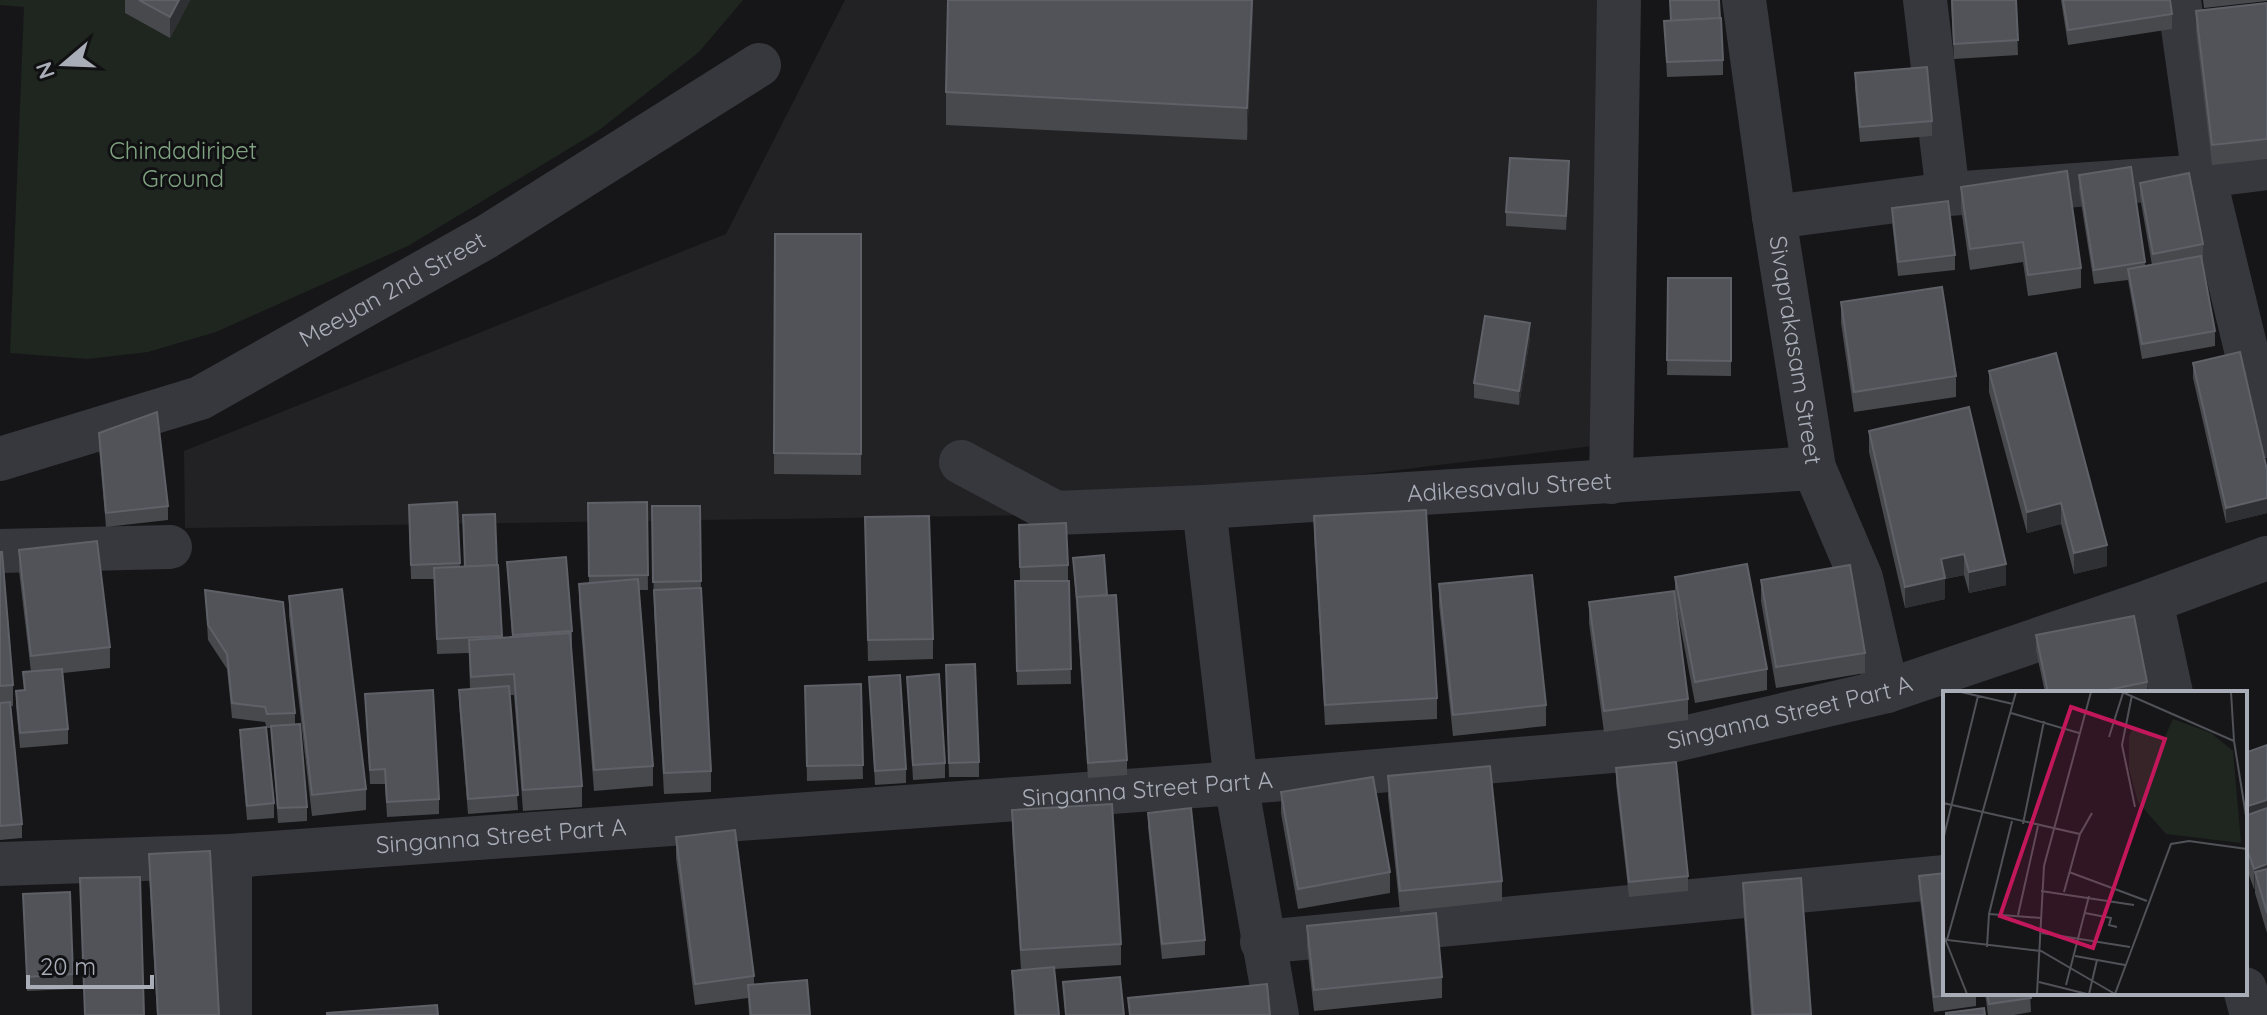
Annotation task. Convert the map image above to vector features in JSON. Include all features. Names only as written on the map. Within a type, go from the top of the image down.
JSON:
[{"type":"street","points":[[1611,482],[1619,0]]},
{"type":"street","name":"Sivaprakasam Street","points":[[1744,0],[1774,217],[1814,468],[1861,578],[1887,691]]},
{"type":"street","points":[[1925,0],[1948,194]]},
{"type":"street","points":[[2179,0],[2204,176],[2267,436]]},
{"type":"street","name":"Meeyan 2nd Street","points":[[0,459],[200,398],[486,237],[759,65]]},
{"type":"street","points":[[1774,217],[1948,194],[2204,176],[2267,168]]},
{"type":"street","name":"Adikesavalu Street","points":[[961,462],[1056,513],[1204,507],[1814,468]]},
{"type":"street","points":[[1204,507],[1236,783],[1277,1015]]},
{"type":"street","points":[[0,551],[170,547]]},
{"type":"street","name":"Singanna Street Part A","points":[[0,864],[230,856],[1236,783],[1636,749],[1887,691],[2267,558]]},
{"type":"street","points":[[2151,601],[2171,691]]},
{"type":"street","points":[[230,856],[230,1015]]},
{"type":"street","points":[[1262,942],[1943,877]]},
{"type":"street","points":[[2247,995],[2252,1015]]},
{"type":"shaded area","points":[[845,0],[1601,0],[1592,446],[1033,515],[185,528],[184,451],[726,234]]},
{"type":"green space","name":"Chindadiripet Ground","points":[[0,0],[743,0],[699,52],[598,131],[408,246],[216,332],[148,352],[88,359],[10,353],[24,7],[0,5]]},
{"type":"building","points":[[139,0],[179,0],[170,17]]},
{"type":"building","points":[[948,0],[1252,0],[1247,108],[946,92]]},
{"type":"building","points":[[1670,0],[1719,0],[1720,18],[1671,21]]},
{"type":"building","points":[[1952,0],[2016,0],[2018,40],[1954,44]]},
{"type":"building","points":[[2063,0],[2170,0],[2172,14],[2068,30]]},
{"type":"building","points":[[2267,3],[2267,139],[2212,145],[2196,11]]},
{"type":"building","points":[[1721,18],[1723,60],[1667,62],[1664,21]]},
{"type":"building","points":[[1927,67],[1932,121],[1860,127],[1855,73]]},
{"type":"building","points":[[1510,158],[1569,161],[1566,216],[1506,212]]},
{"type":"building","points":[[2131,167],[2145,262],[2094,270],[2079,175]]},
{"type":"building","points":[[2067,171],[2081,268],[2028,275],[2023,242],[1970,249],[1961,187]]},
{"type":"building","points":[[2189,173],[2203,244],[2153,254],[2140,183]]},
{"type":"building","points":[[1948,201],[1955,255],[1898,262],[1892,208]]},
{"type":"building","points":[[775,234],[861,234],[861,454],[774,453]]},
{"type":"building","points":[[2201,256],[2215,331],[2142,344],[2128,269]]},
{"type":"building","points":[[1668,278],[1731,278],[1731,361],[1667,360]]},
{"type":"building","points":[[1942,287],[1956,376],[1854,392],[1841,302]]},
{"type":"building","points":[[1485,316],[1530,323],[1519,391],[1474,383]]},
{"type":"building","points":[[2240,352],[2267,470],[2267,498],[2226,508],[2193,363]]},
{"type":"building","points":[[2056,353],[2107,545],[2074,553],[2061,503],[2027,512],[1989,371]]},
{"type":"building","points":[[1969,407],[2006,564],[1969,572],[1964,554],[1941,559],[1945,578],[1905,587],[1869,431]]},
{"type":"building","points":[[157,412],[168,506],[106,513],[99,433]]},
{"type":"building","points":[[457,502],[460,563],[411,565],[409,505]]},
{"type":"building","points":[[647,502],[648,575],[589,576],[588,503]]},
{"type":"building","points":[[652,506],[700,506],[701,581],[653,582]]},
{"type":"building","points":[[1426,510],[1437,698],[1325,705],[1314,516]]},
{"type":"building","points":[[495,514],[497,565],[465,567],[463,515]]},
{"type":"building","points":[[929,516],[933,639],[868,640],[865,517]]},
{"type":"building","points":[[1066,523],[1068,565],[1020,567],[1019,525]]},
{"type":"building","points":[[97,541],[110,647],[31,656],[19,550]]},
{"type":"building","points":[[0,552],[13,685],[0,686]]},
{"type":"building","points":[[1104,555],[1107,595],[1077,597],[1077,600],[1073,558]]},
{"type":"building","points":[[566,557],[572,631],[513,635],[507,562]]},
{"type":"building","points":[[1747,564],[1767,669],[1695,682],[1675,577]]},
{"type":"building","points":[[498,565],[502,636],[437,639],[434,568]]},
{"type":"building","points":[[1850,565],[1865,653],[1776,667],[1761,580]]},
{"type":"building","points":[[1532,575],[1546,705],[1453,715],[1439,584]]},
{"type":"building","points":[[638,579],[653,766],[594,770],[579,584]]},
{"type":"building","points":[[1015,581],[1069,581],[1071,669],[1017,671]]},
{"type":"building","points":[[701,588],[711,771],[664,773],[654,590]]},
{"type":"building","points":[[342,589],[366,789],[312,795],[289,596]]},
{"type":"building","points":[[205,590],[283,602],[295,713],[267,714],[265,707],[232,703],[227,654],[208,625]]},
{"type":"building","points":[[1674,591],[1688,699],[1604,711],[1589,602]]},
{"type":"building","points":[[1116,595],[1127,760],[1088,763],[1077,597]]},
{"type":"building","points":[[2134,616],[2147,682],[2103,691],[2048,691],[2036,635]]},
{"type":"building","points":[[570,633],[582,786],[523,790],[514,674],[471,677],[469,640]]},
{"type":"building","points":[[975,664],[979,762],[949,763],[946,665]]},
{"type":"building","points":[[62,669],[68,729],[20,733],[16,691],[25,690],[23,672]]},
{"type":"building","points":[[939,674],[945,763],[913,765],[907,677]]},
{"type":"building","points":[[900,675],[906,769],[875,771],[869,677]]},
{"type":"building","points":[[861,684],[863,765],[807,766],[805,686]]},
{"type":"building","points":[[509,686],[518,795],[468,799],[459,690]]},
{"type":"building","points":[[433,690],[439,799],[387,802],[385,769],[370,770],[365,694]]},
{"type":"building","points":[[10,702],[22,824],[0,826],[0,703]]},
{"type":"building","points":[[300,724],[307,807],[278,808],[271,726]]},
{"type":"building","points":[[266,727],[274,803],[247,806],[240,730]]},
{"type":"building","points":[[2267,745],[2267,800],[2247,806],[2247,752]]},
{"type":"building","points":[[1676,762],[1688,876],[1629,882],[1616,768]]},
{"type":"building","points":[[1490,766],[1502,881],[1400,891],[1388,776]]},
{"type":"building","points":[[1373,777],[1390,872],[1298,889],[1281,792]]},
{"type":"building","points":[[1112,804],[1121,944],[1021,950],[1012,810]]},
{"type":"building","points":[[1191,808],[1205,940],[1162,944],[1148,813]]},
{"type":"building","points":[[2267,808],[2267,864],[2254,869],[2247,849],[2247,815]]},
{"type":"building","points":[[735,830],[754,976],[695,984],[676,837]]},
{"type":"building","points":[[210,851],[219,1015],[158,1015],[149,854]]},
{"type":"building","points":[[2267,869],[2267,913],[2255,872]]},
{"type":"building","points":[[1943,873],[1943,995],[1950,995],[1934,997],[1919,876]]},
{"type":"building","points":[[140,877],[144,1015],[85,1015],[80,878]]},
{"type":"building","points":[[1801,878],[1811,1014],[1753,1015],[1743,883]]},
{"type":"building","points":[[70,892],[73,974],[27,977],[23,894]]},
{"type":"building","points":[[1436,913],[1442,977],[1314,990],[1307,926]]},
{"type":"building","points":[[1054,967],[1059,1015],[1016,1015],[1012,971]]},
{"type":"building","points":[[1120,977],[1124,1015],[1066,1015],[1063,982]]},
{"type":"building","points":[[807,980],[810,1015],[751,1015],[748,985]]},
{"type":"building","points":[[1267,984],[1270,1015],[1130,1015],[1128,998]]},
{"type":"building","points":[[1987,995],[2030,995],[2031,998],[1989,1004]]},
{"type":"building","points":[[437,1005],[438,1015],[327,1015],[327,1013]]},
{"type":"building","points":[[1984,1008],[1985,1015],[1946,1015],[1946,1013]]}]
